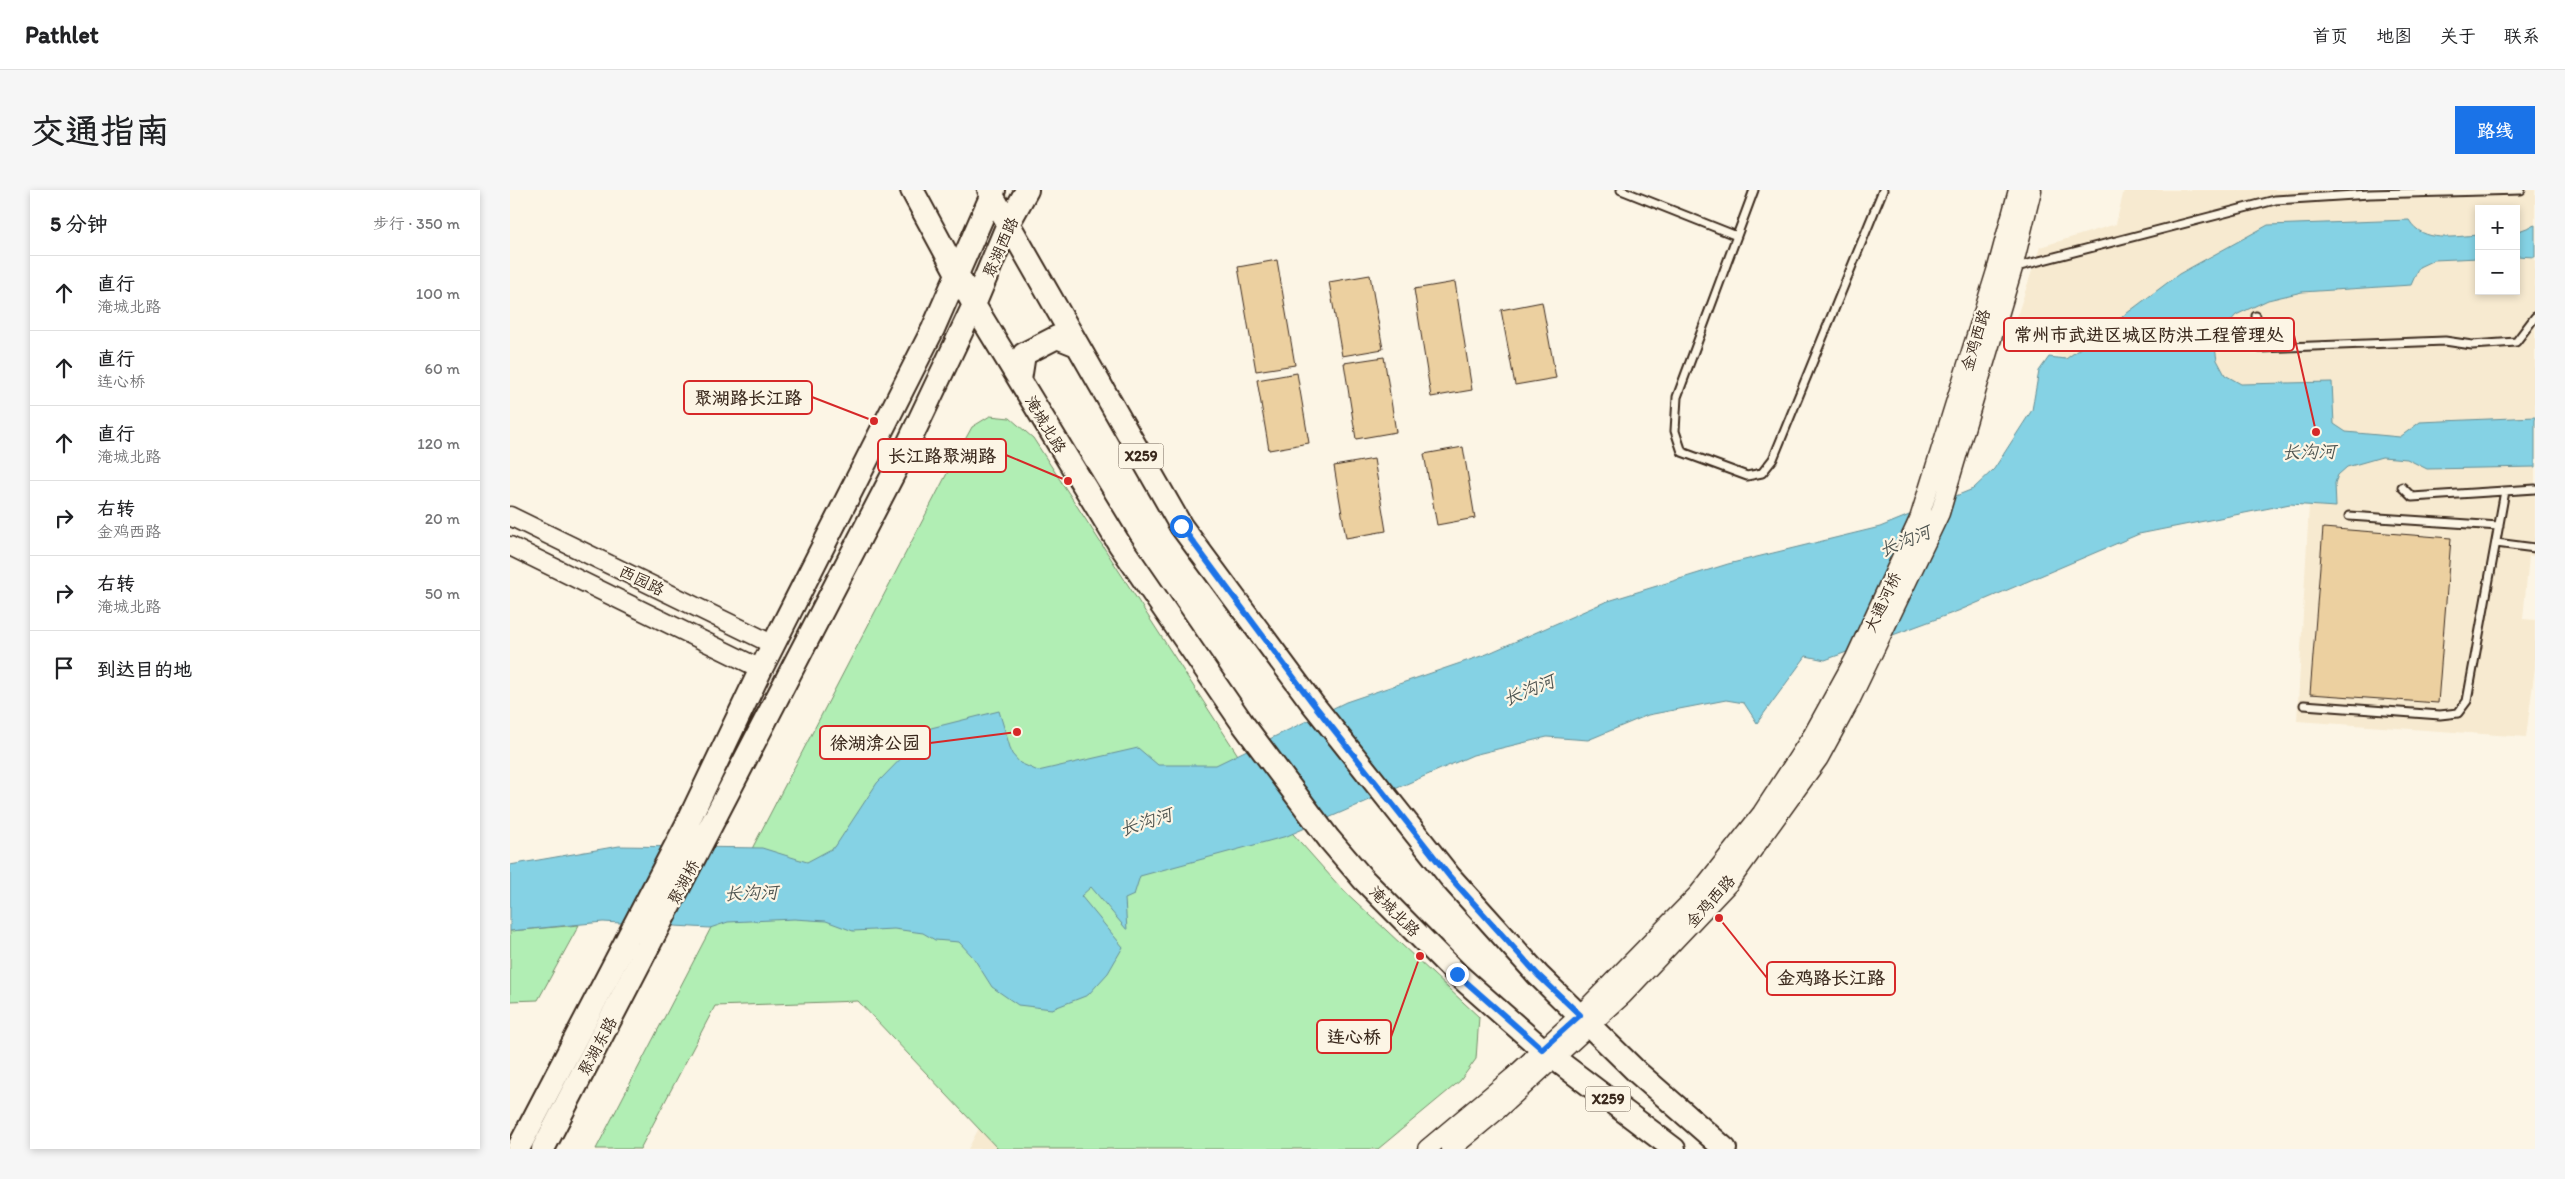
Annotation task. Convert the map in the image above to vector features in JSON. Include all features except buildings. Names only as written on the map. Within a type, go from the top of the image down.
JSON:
[{"type":"main road","name":"淹城北路","points":[[912,190],[974,305],[1120,545],[1243,724],[1330,839],[1364,880],[1457,974],[1548,1053],[1674,1149]]},
{"type":"main road","name":"聚湖西路","points":[[715,821],[900,461],[974,305],[1008,224],[1027,190]]},
{"type":"main road","name":"聚湖桥","points":[[623,946],[687,824],[761,669],[933,329],[991,192]]},
{"type":"main road","name":"X259","points":[[991,192],[1181,526],[1312,702],[1450,877],[1538,975],[1637,1072],[1725,1149]]},
{"type":"main road","points":[[1020,380],[1024,354],[1057,337],[1077,344]]},
{"type":"main road","name":"聚湖桥","points":[[651,943],[715,821]]},
{"type":"main road","name":"聚湖东路","points":[[544,1149],[651,943]]},
{"type":"main road","name":"聚湖东路","points":[[518,1149],[623,946]]},
{"type":"street","name":"金鸡西路","points":[[1929,490],[1997,268],[2018,190]]},
{"type":"street","name":"金鸡西路","points":[[1948,488],[2013,268],[2032,190]]},
{"type":"street","name":"大通河桥","points":[[1873,652],[1940,514],[1948,488]]},
{"type":"street","name":"大通河桥","points":[[1855,658],[1919,519],[1929,490]]},
{"type":"street","name":"西园路","points":[[510,516],[774,644]]},
{"type":"street","name":"西园路","points":[[510,546],[761,669]]},
{"type":"street","name":"金鸡西路","points":[[1585,1020],[1623,995],[1729,882],[1819,758],[1873,652]]},
{"type":"street","name":"金鸡西路","points":[[1451,1149],[1548,1053],[1585,1020],[1698,894],[1762,812],[1812,736],[1855,658]]},
{"type":"street","name":"金鸡西路","points":[[1427,1149],[1513,1077],[1548,1053]]},
{"type":"lane","points":[[1621,190],[1737,236]]},
{"type":"lane","points":[[1754,190],[1677,397],[1674,431],[1682,452],[1747,476],[1762,473],[1773,459],[1883,190]]},
{"type":"lane","points":[[2013,268],[2275,200],[2310,194],[2521,190]]},
{"type":"lane","points":[[2256,316],[2260,348],[2445,341],[2472,345],[2516,342],[2535,317]]},
{"type":"lane","points":[[2402,488],[2412,497],[2535,489]]},
{"type":"lane","points":[[2304,705],[2440,715],[2458,712],[2467,701],[2505,491]]},
{"type":"lane","points":[[2349,516],[2499,526]]},
{"type":"lane","points":[[2496,543],[2535,548]]},
{"type":"shaded area","points":[[2124,190],[2535,190],[2535,556],[2529,556],[2523,619],[2535,620],[2535,667],[2526,737],[2297,721],[2309,506],[2290,504],[2139,534],[2066,359],[2010,337],[2040,247],[2116,224]]},
{"type":"shaded area","points":[[979,1128],[998,1149],[968,1149]]},
{"type":"green space","points":[[990,416],[1010,418],[1033,438],[1278,817],[1340,887],[1479,1017],[1476,1059],[1460,1081],[1378,1149],[998,1149],[858,1001],[715,1006],[640,1149],[596,1149],[955,458],[972,427]]},
{"type":"green space","points":[[579,925],[538,1000],[510,1001],[510,931]]},
{"type":"water","name":"长沟河","points":[[2409,220],[2415,228],[2431,236],[2475,235],[2475,258],[2434,260],[2419,267],[2411,285],[2302,292],[2268,300],[2236,315],[2221,332],[2215,348],[2217,360],[2225,375],[2241,384],[2332,382],[2334,424],[2346,432],[2400,437],[2420,422],[2535,417],[2535,467],[2427,469],[2407,459],[2382,457],[2347,467],[2338,475],[2335,483],[2336,507],[2290,504],[2139,534],[1958,611],[1825,660],[1806,656],[1757,723],[1744,703],[1726,700],[1648,715],[1588,740],[1547,737],[1473,755],[1287,836],[1140,876],[1134,895],[1125,899],[1127,930],[1091,887],[1081,896],[1123,947],[1108,973],[1088,995],[1052,1009],[1018,1005],[992,987],[973,957],[959,942],[935,940],[923,933],[894,929],[853,931],[826,921],[794,919],[728,922],[710,928],[603,922],[510,931],[510,865],[619,846],[762,848],[807,862],[835,847],[877,783],[931,728],[999,711],[1012,754],[1020,763],[1038,771],[1138,748],[1158,765],[1216,765],[1346,702],[1487,654],[1605,602],[1728,564],[1880,527],[1973,489],[1994,469],[2032,410],[2039,371],[2049,357],[2066,359],[2179,274],[2268,225]]},
{"type":"water","points":[[2535,225],[2535,257],[2520,256],[2520,231]]},
{"type":"place","name":"聚湖路长江路","points":[[874,421]]},
{"type":"place","name":"常州市武进区城区防洪工程管理处","points":[[2316,432]]},
{"type":"place","name":"长江路聚湖路","points":[[1068,481]]},
{"type":"place","name":"徐湖渰公园","points":[[1017,732]]},
{"type":"place","name":"金鸡路长江路","points":[[1719,918]]},
{"type":"place","name":"连心桥","points":[[1420,956]]},
{"type":"route","points":[[1181,526],[1312,702],[1450,877],[1538,975],[1580,1015],[1542,1049],[1457,974]]}]
